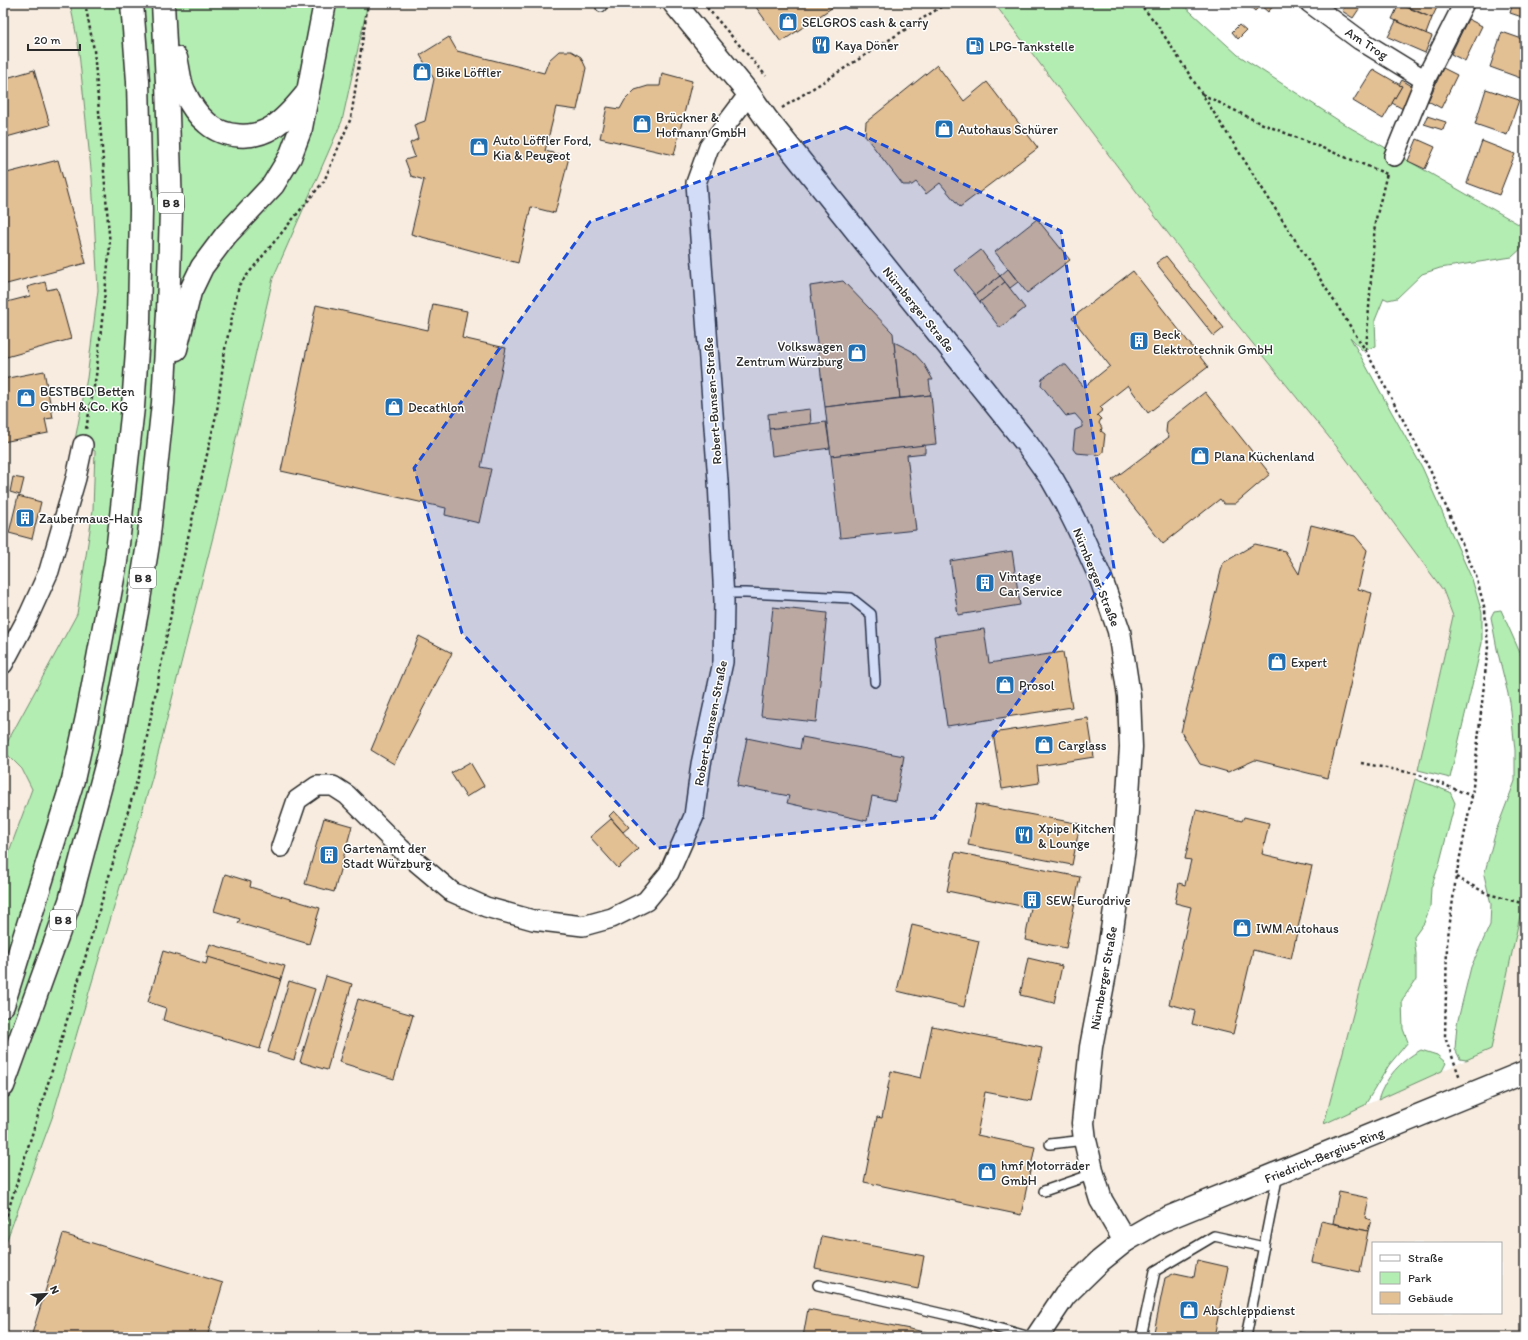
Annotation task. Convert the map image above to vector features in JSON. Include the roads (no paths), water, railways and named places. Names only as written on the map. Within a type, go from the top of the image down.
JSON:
[{"type":"main road","name":"B 8","points":[[3,1005],[73,780],[87,717],[116,562],[132,414],[139,322],[141,210],[138,81],[132,3]]},
{"type":"main road","name":"B 8","points":[[3,1086],[70,901],[110,750],[137,612],[148,544],[163,403],[172,210],[164,3]]},
{"type":"main road","points":[[164,3],[183,89],[195,110],[207,124],[229,135],[250,136],[272,128],[286,117],[309,90]]},
{"type":"main road","points":[[163,403],[190,292],[202,267],[226,235],[273,185],[290,157],[301,128],[325,3]]},
{"type":"main road","name":"Nürnberger Straße","points":[[674,3],[749,94],[766,118],[1027,444],[1052,479],[1079,530],[1101,579],[1119,631],[1129,696],[1131,746],[1127,824],[1107,963],[1091,1047],[1083,1123],[1085,1140],[1101,1200],[1125,1241]]},
{"type":"main road","name":"Friedrich-Bergius-Ring","points":[[1125,1241],[1158,1222],[1525,1072]]},
{"type":"main road","points":[[1037,1337],[1065,1295],[1100,1261],[1125,1241]]},
{"type":"street","name":"Am Trog","points":[[1310,3],[1360,40],[1425,80]]},
{"type":"street","points":[[1394,156],[1425,80],[1464,3]]},
{"type":"street","name":"Robert-Bunsen-Straße","points":[[281,847],[297,800],[317,786],[333,786],[347,795],[401,849],[452,892],[486,907],[533,920],[583,926],[612,918],[646,901],[669,873],[694,816],[700,764],[724,662],[724,593],[718,481],[696,183],[710,147],[749,94]]},
{"type":"street","points":[[3,664],[29,615],[49,571],[76,478],[83,445]]},
{"type":"lane","points":[[724,593],[852,598],[871,614],[875,682]]},
{"type":"lane","points":[[1050,1144],[1085,1140]]},
{"type":"lane","points":[[1044,1191],[1093,1174]]},
{"type":"lane","points":[[1246,1337],[1278,1174]]},
{"type":"lane","points":[[1141,1337],[1155,1271],[1214,1236],[1264,1246]]},
{"type":"lane","points":[[818,1285],[965,1319],[1030,1337]]},
{"type":"place","name":"SELGROS cash & carry","points":[[788,22]]},
{"type":"place","name":"Kaya Döner","points":[[821,45]]},
{"type":"place","name":"LPG-Tankstelle","points":[[975,46]]},
{"type":"place","name":"Bike Löffler","points":[[422,72]]},
{"type":"place","name":"Brückner & Hofmann GmbH","points":[[642,124]]},
{"type":"place","name":"Autohaus Schürer","points":[[944,129]]},
{"type":"place","name":"Auto Löffler Ford, Kia & Peugeot","points":[[479,147]]},
{"type":"place","name":"Beck Elektrotechnik GmbH","points":[[1139,341]]},
{"type":"place","name":"Volkswagen Zentrum Würzburg","points":[[857,353]]},
{"type":"place","name":"BESTBED Betten GmbH & Co. KG","points":[[26,398]]},
{"type":"place","name":"Decathlon","points":[[394,407]]},
{"type":"place","name":"Plana Küchenland","points":[[1200,456]]},
{"type":"place","name":"Zaubermaus-Haus","points":[[25,518]]},
{"type":"place","name":"Vintage Car Service","points":[[985,583]]},
{"type":"place","name":"Expert","points":[[1277,662]]},
{"type":"place","name":"Prosol","points":[[1005,685]]},
{"type":"place","name":"Carglass","points":[[1044,745]]},
{"type":"place","name":"Xpipe Kitchen & Lounge","points":[[1024,835]]},
{"type":"place","name":"Gartenamt der Stadt Würzburg","points":[[329,855]]},
{"type":"place","name":"SEW-Eurodrive","points":[[1032,900]]},
{"type":"place","name":"IWM Autohaus","points":[[1242,928]]},
{"type":"place","name":"hmf Motorräder GmbH","points":[[987,1172]]},
{"type":"place","name":"Abschleppdienst","points":[[1189,1310]]}]
